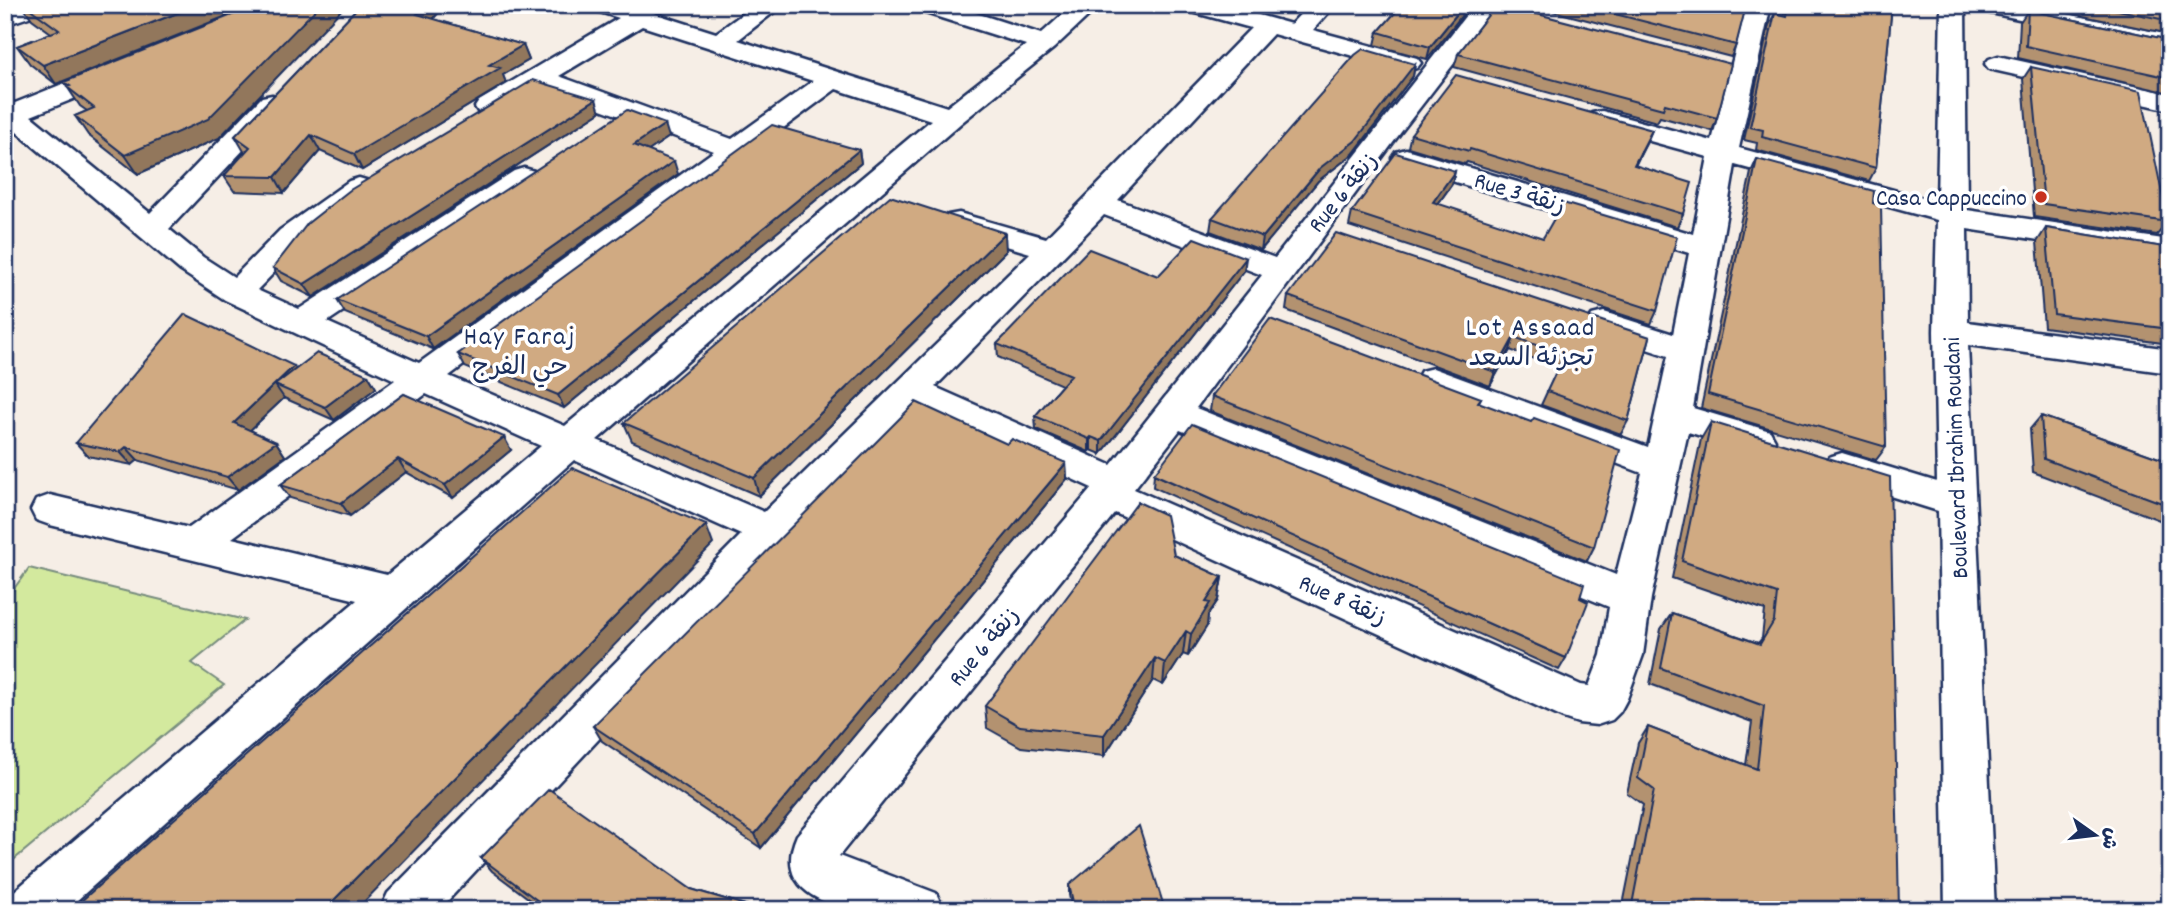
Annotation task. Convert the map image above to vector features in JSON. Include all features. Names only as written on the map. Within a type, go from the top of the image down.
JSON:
[{"type":"street","points":[[5,18],[41,5]]},
{"type":"street","points":[[603,5],[951,117]]},
{"type":"street","points":[[718,43],[771,5]]},
{"type":"street","points":[[925,5],[1045,43]]},
{"type":"street","points":[[29,910],[569,444],[877,197],[951,117],[1045,43],[1087,5]]},
{"type":"street","points":[[1194,5],[1446,74]]},
{"type":"street","points":[[405,910],[769,531],[1099,203],[1282,29],[1323,5]]},
{"type":"street","name":"Boulevard Ibrahim Roudani","points":[[1953,5],[1951,331],[1970,910]]},
{"type":"street","points":[[1986,5],[2170,43]]},
{"type":"street","points":[[1173,413],[1632,598],[1674,415],[1723,154],[1729,68],[1752,6]]},
{"type":"street","name":"Rue 6 زنقة","points":[[919,910],[829,878],[814,866],[814,851],[1173,413],[1265,317],[1281,271],[1326,230],[1376,149],[1446,74],[1497,8]]},
{"type":"street","points":[[470,119],[639,17]]},
{"type":"street","points":[[9,110],[142,62]]},
{"type":"street","points":[[1998,64],[2170,102]]},
{"type":"street","points":[[538,77],[734,149]]},
{"type":"street","points":[[194,545],[831,80]]},
{"type":"street","points":[[152,229],[291,83]]},
{"type":"street","points":[[9,110],[192,264],[236,293],[300,324],[769,531]]},
{"type":"street","points":[[593,133],[628,110]]},
{"type":"street","points":[[1578,112],[1952,216],[2008,228],[2170,250]]},
{"type":"street","name":"Rue 3 زنقة","points":[[1376,149],[1704,247]]},
{"type":"street","points":[[300,324],[546,163]]},
{"type":"street","points":[[236,293],[291,237],[336,202],[380,174]]},
{"type":"street","points":[[1099,203],[1281,271]]},
{"type":"street","points":[[927,212],[1052,250]]},
{"type":"street","points":[[1570,312],[1686,350]]},
{"type":"street","points":[[1951,331],[2170,361]]},
{"type":"street","points":[[1405,370],[1661,466]]},
{"type":"street","name":"Rue 8 زنقة","points":[[912,391],[1113,489],[1577,704],[1597,706],[1605,699],[1622,654],[1632,598]]},
{"type":"street","points":[[1674,415],[1956,502]]},
{"type":"street","points":[[50,510],[394,593]]},
{"type":"green space","points":[[29,568],[245,620],[192,663],[224,685],[5,867],[5,601]]},
{"type":"building","points":[[25,5],[198,5],[43,65],[17,46],[59,30]]},
{"type":"building","points":[[257,5],[320,5],[208,119],[125,155],[75,116],[94,108],[64,82]]},
{"type":"building","points":[[360,5],[425,5],[417,14],[523,45],[489,65],[500,68],[354,154],[311,135],[275,177],[224,176],[250,147],[235,136]]},
{"type":"building","points":[[1402,5],[1464,5],[1430,47],[1378,32]]},
{"type":"building","points":[[1496,5],[1731,64],[1717,118],[1665,104],[1663,109],[1458,54]]},
{"type":"building","points":[[1580,5],[1742,5],[1746,6],[1736,45]]},
{"type":"building","points":[[1789,5],[1892,5],[1876,168],[1762,137],[1763,130],[1750,127],[1775,13],[1787,16]]},
{"type":"building","points":[[2095,5],[2170,5],[2170,21]]},
{"type":"building","points":[[2028,10],[2170,40],[2170,78],[2026,46]]},
{"type":"building","points":[[1363,49],[1415,64],[1355,141],[1320,168],[1263,237],[1212,218],[1355,55]]},
{"type":"building","points":[[2031,67],[2141,91],[2168,222],[2044,204]]},
{"type":"building","points":[[1456,75],[1652,130],[1634,165],[1692,183],[1683,214],[1470,149],[1469,151],[1411,134]]},
{"type":"building","points":[[533,80],[596,99],[304,284],[273,268],[308,223],[350,190]]},
{"type":"building","points":[[627,110],[665,124],[634,145],[674,161],[426,336],[337,300]]},
{"type":"building","points":[[772,125],[859,150],[558,395],[458,354]]},
{"type":"building","points":[[1396,153],[1455,171],[1433,202],[1543,238],[1563,203],[1677,237],[1657,311],[1352,212]]},
{"type":"building","points":[[1757,159],[1874,191],[1873,203],[1881,206],[1886,447],[1708,394]]},
{"type":"building","points":[[890,196],[1005,233],[754,478],[624,423]]},
{"type":"building","points":[[2046,228],[2170,248],[2170,329],[2054,314]]},
{"type":"building","points":[[1336,233],[1650,337],[1628,421],[1547,391],[1564,355],[1514,337],[1495,372],[1288,296]]},
{"type":"building","points":[[1194,238],[1246,258],[1101,441],[1091,437],[1089,439],[1035,416],[1071,375],[997,344],[1089,249],[1158,276]]},
{"type":"building","points":[[185,314],[294,366],[234,423],[276,442],[227,477],[126,447],[120,452],[76,443]]},
{"type":"building","points":[[1270,319],[1481,398],[1478,402],[1531,422],[1534,418],[1620,450],[1594,547],[1212,396]]},
{"type":"building","points":[[317,353],[368,375],[325,407],[275,385]]},
{"type":"building","points":[[404,394],[504,437],[445,485],[398,459],[341,503],[280,485]]},
{"type":"building","points":[[916,402],[1007,444],[1012,439],[1066,463],[755,834],[593,726]]},
{"type":"building","points":[[2041,416],[2170,462],[2170,506],[2044,459]]},
{"type":"building","points":[[1711,422],[1890,477],[1899,910],[1631,910],[1654,790],[1638,778],[1648,727],[1757,769],[1764,706],[1661,668],[1672,613],[1760,644],[1774,621],[1777,594],[1682,561]]},
{"type":"building","points":[[1192,424],[1584,584],[1580,598],[1588,602],[1566,658],[1154,474]]},
{"type":"building","points":[[572,468],[706,525],[324,910],[71,910]]},
{"type":"building","points":[[1138,502],[1166,515],[1174,555],[1222,577],[1206,602],[1210,603],[1191,634],[1186,631],[1165,663],[1155,658],[1104,735],[1020,726],[985,706]]},
{"type":"building","points":[[549,789],[691,889],[762,910],[550,910],[481,858]]},
{"type":"building","points":[[1139,826],[1165,910],[1075,910],[1069,885]]},
{"type":"place","name":"Casa Cappuccino","points":[[2041,197]]},
{"type":"district","name":"Lot Assaad تجزئة السعد","points":[[1531,341]]},
{"type":"district","name":"Hay Faraj حي الفرج","points":[[520,350]]}]
